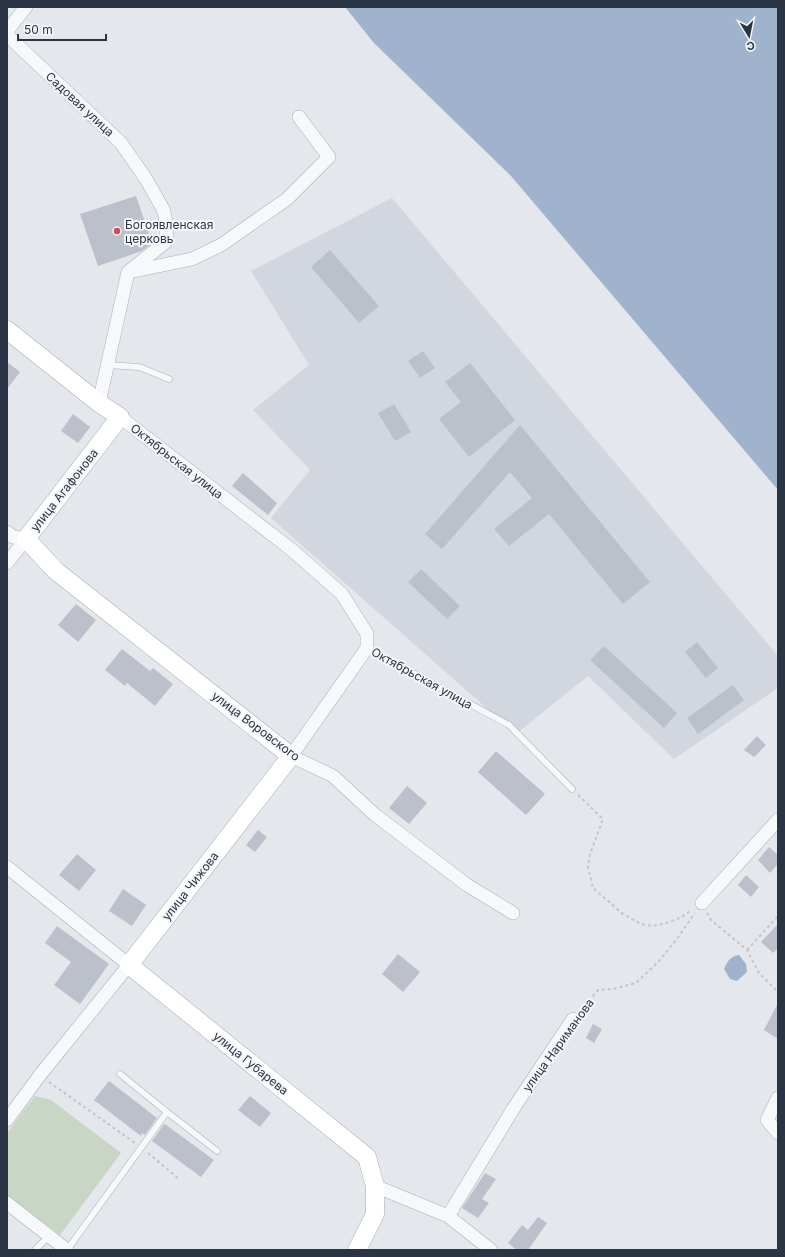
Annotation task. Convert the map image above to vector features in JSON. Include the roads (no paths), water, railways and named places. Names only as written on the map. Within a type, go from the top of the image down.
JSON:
[{"type":"street","points":[[7,30],[26,7]]},
{"type":"street","name":"Садовая улица","points":[[7,35],[121,143],[146,179],[163,209],[166,221],[167,240],[128,272]]},
{"type":"street","points":[[99,403],[128,272],[192,259],[221,245],[287,199],[329,157],[299,117]]},
{"type":"street","name":"Октябрьская улица","points":[[7,330],[99,403],[120,417],[292,550],[342,594],[367,634],[367,648]]},
{"type":"street","name":"улица Агафонова","points":[[7,563],[120,417]]},
{"type":"street","name":"улица Воровского","points":[[7,532],[13,537],[26,539],[56,571],[291,756],[333,776],[374,814],[467,885],[512,913]]},
{"type":"street","name":"улица Чижова","points":[[7,1120],[40,1075],[129,965],[291,756],[367,648]]},
{"type":"street","points":[[702,903],[778,820]]},
{"type":"street","name":"улица Губарева","points":[[7,867],[367,1157],[374,1186]]},
{"type":"street","name":"улица Нариманова","points":[[448,1216],[515,1106],[573,1019]]},
{"type":"street","points":[[778,1098],[767,1120],[778,1133]]},
{"type":"street","points":[[357,1250],[375,1214],[374,1186],[448,1216],[491,1250]]},
{"type":"street","points":[[7,1203],[67,1250]]},
{"type":"lane","points":[[108,365],[140,367],[169,379]]},
{"type":"lane","name":"Октябрьская улица","points":[[367,648],[509,725],[572,789]]},
{"type":"lane","points":[[120,1074],[217,1150]]},
{"type":"lane","points":[[67,1250],[167,1112]]},
{"type":"lane","points":[[35,1250],[49,1236]]},
{"type":"water","points":[[345,7],[778,7],[778,490],[511,176],[374,43]]},
{"type":"water","points":[[739,955],[746,964],[747,972],[737,981],[730,979],[724,969],[729,960]]},
{"type":"place","name":"Богоявленская церковь","points":[[117,231]]}]
